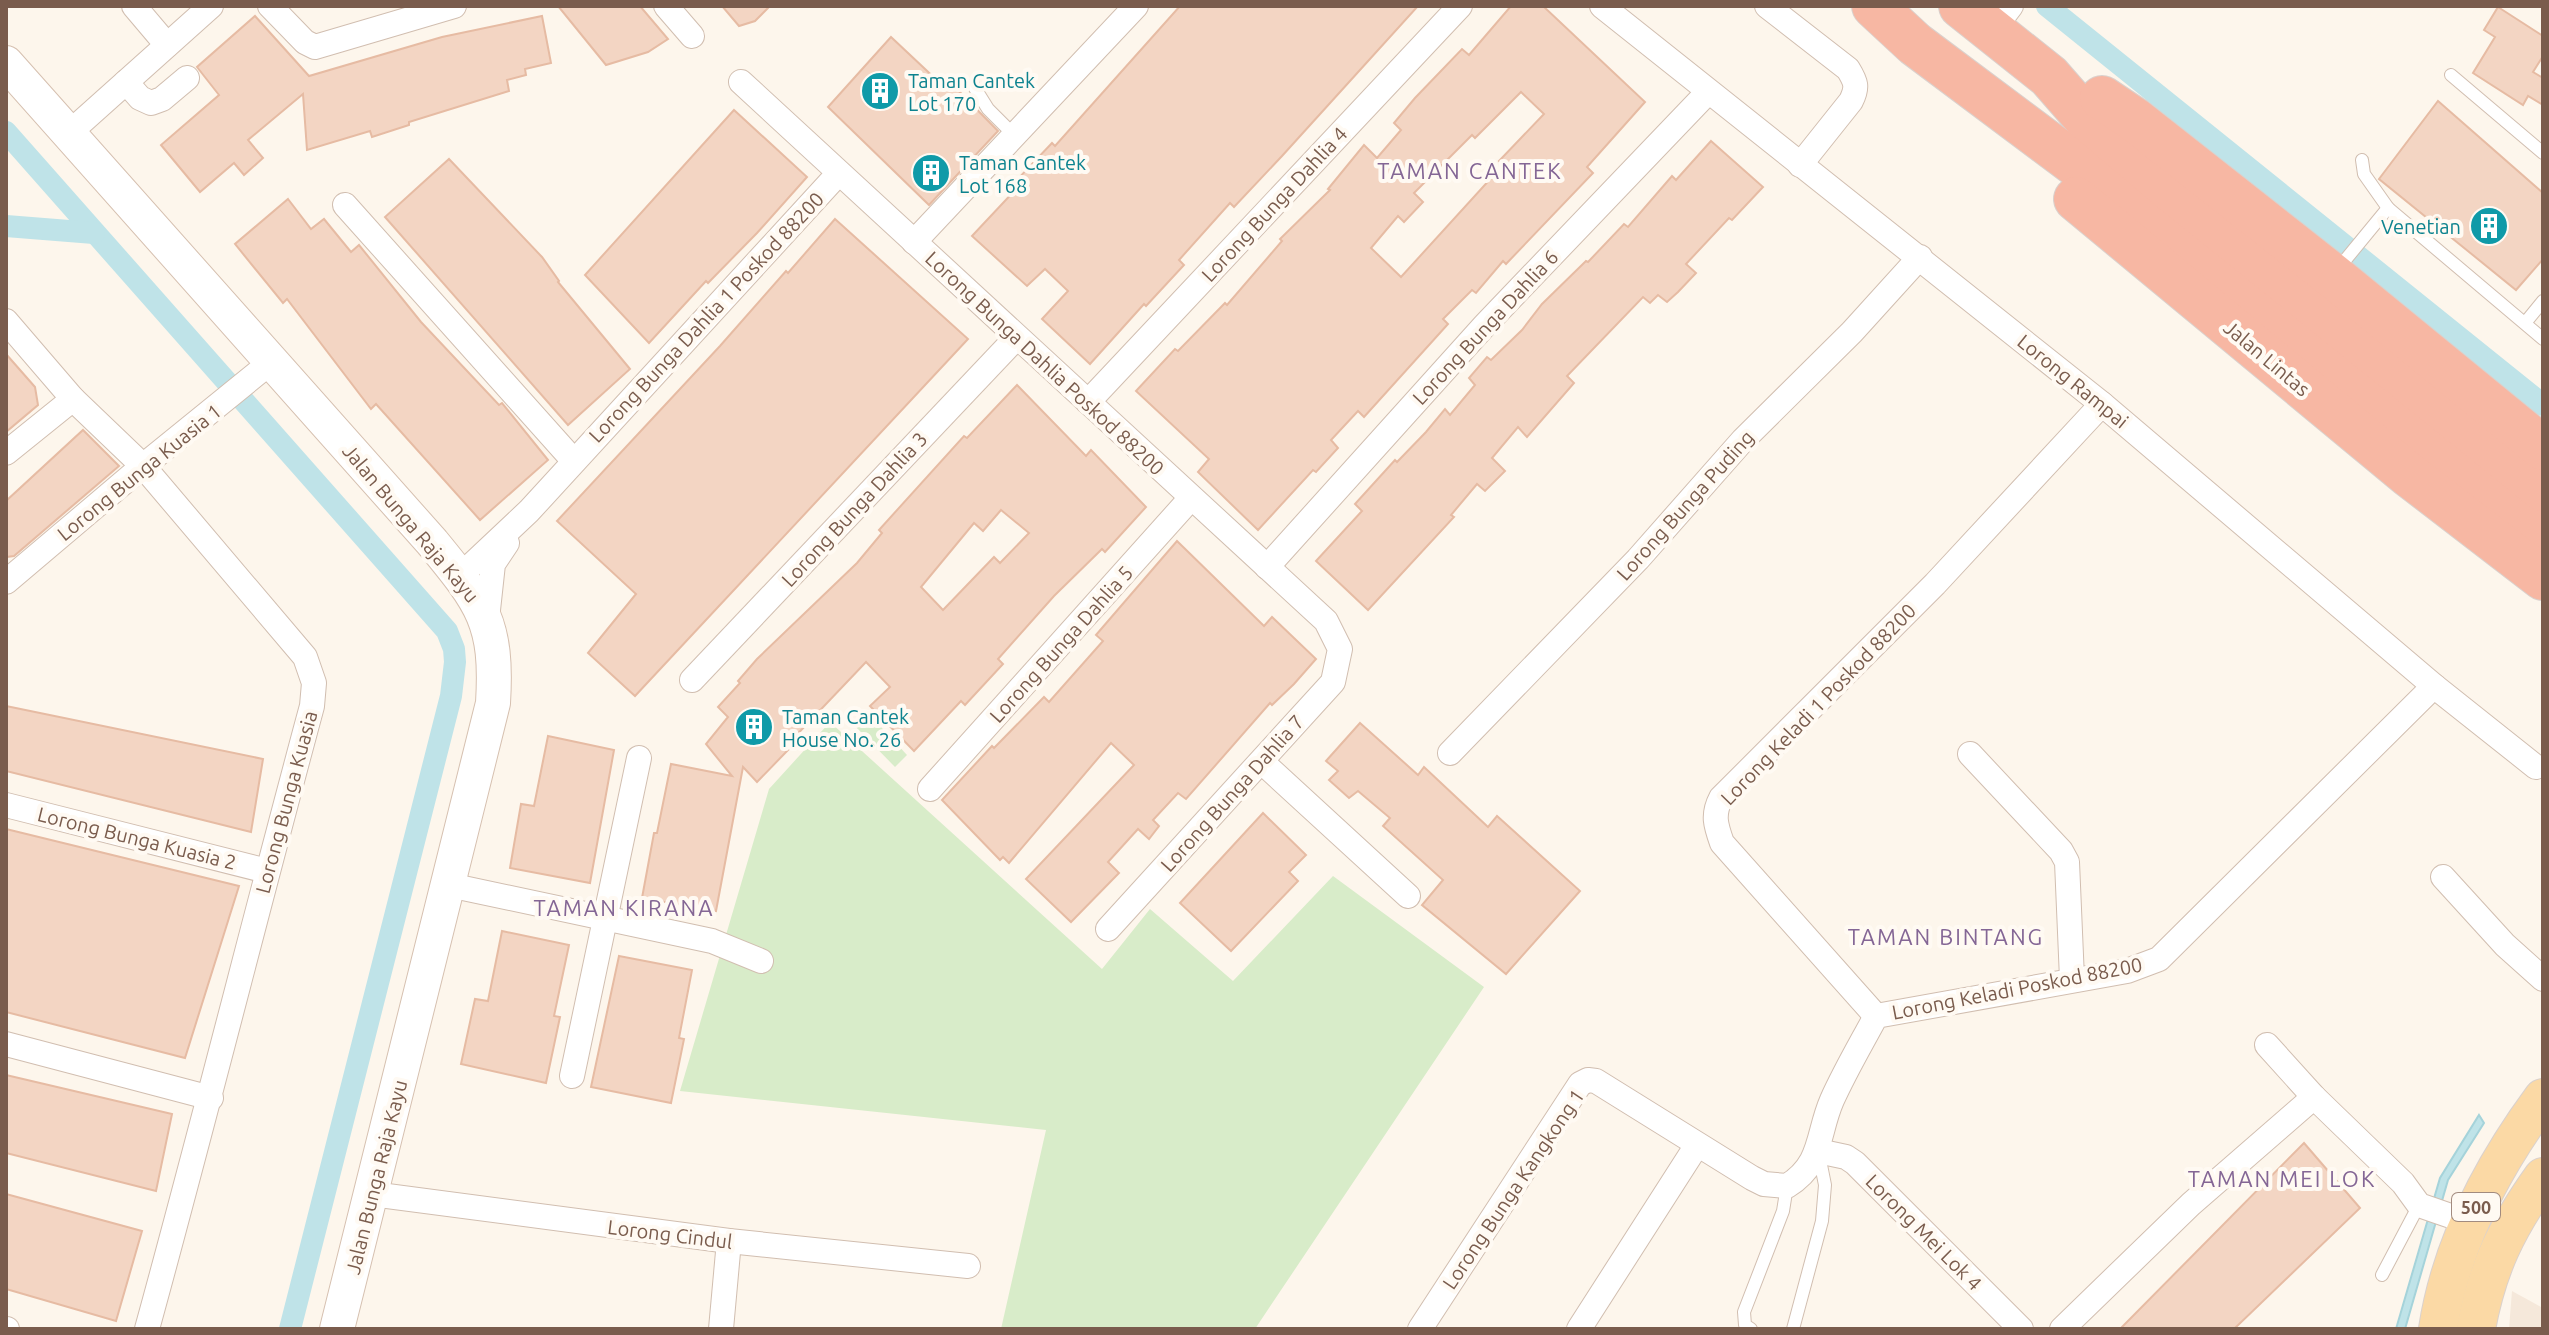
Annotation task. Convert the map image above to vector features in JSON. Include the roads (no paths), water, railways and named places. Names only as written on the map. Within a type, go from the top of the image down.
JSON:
[{"type":"highway","name":"Jalan Lintas","points":[[1876,8],[1915,44],[2184,245],[2543,536]]},
{"type":"highway","points":[[1988,14],[2084,116],[2543,489]]},
{"type":"highway","points":[[2049,76],[2085,86],[2135,120],[2333,276],[2543,448]]},
{"type":"highway","name":"Jalan Lintas","points":[[2012,116],[2071,195],[2409,475],[2543,578]]},
{"type":"main road","name":"500","points":[[2438,1329],[2452,1267],[2468,1222],[2513,1139],[2543,1098]]},
{"type":"main road","name":"500","points":[[2476,1329],[2491,1267],[2515,1215],[2543,1177]]},
{"type":"street","points":[[134,6],[167,45]]},
{"type":"street","points":[[68,134],[211,6]]},
{"type":"street","points":[[270,6],[305,42],[315,47],[454,6]]},
{"type":"street","points":[[666,6],[692,36]]},
{"type":"street","points":[[914,242],[1136,6]]},
{"type":"street","name":"Lorong Bunga Dahlia 4","points":[[1088,402],[1460,6]]},
{"type":"street","points":[[1767,6],[1848,69],[1856,81],[1857,90],[1851,101],[1800,165]]},
{"type":"street","name":"Lorong Rampai","points":[[1612,9],[1708,92],[2102,404],[2434,686],[2536,767]]},
{"type":"street","name":"Jalan Bunga Raja Kayu","points":[[6,63],[149,223],[260,371],[432,542],[476,598],[487,619],[495,670],[493,703],[337,1329]]},
{"type":"street","points":[[126,82],[140,98],[151,103],[162,99],[187,78]]},
{"type":"street","name":"Lorong Bunga Dahlia Poskod 88200","points":[[741,82],[1326,621],[1340,649]]},
{"type":"street","name":"Lorong Bunga Dahlia 6","points":[[1267,567],[1485,325],[1708,92]]},
{"type":"street","name":"Lorong Bunga Dahlia 1 Poskod 88200","points":[[529,511],[838,174]]},
{"type":"street","name":"Lorong Bunga Dahlia 1 Poskod 88200","points":[[345,205],[573,460]]},
{"type":"street","name":"Lorong Bunga Puding","points":[[1450,753],[1638,559],[1743,440],[1852,332],[1920,257]]},
{"type":"street","name":"Lorong Bunga Kuasia","points":[[6,321],[73,399],[143,466],[305,657],[314,683],[312,706],[267,871],[211,1098],[147,1329]]},
{"type":"street","name":"Lorong Bunga Dahlia 3","points":[[692,680],[1016,338]]},
{"type":"street","name":"Lorong Bunga Kuasia 1","points":[[6,582],[260,371]]},
{"type":"street","points":[[6,453],[73,399]]},
{"type":"street","name":"Lorong Keladi 1 Poskod 88200","points":[[1876,1016],[1722,843],[1715,822],[1715,809],[1721,798],[1935,584],[2102,404]]},
{"type":"street","name":"Lorong Bunga Dahlia 5","points":[[930,789],[1191,498]]},
{"type":"street","points":[[432,542],[465,548],[485,540],[529,511]]},
{"type":"street","points":[[460,576],[529,511]]},
{"type":"street","points":[[487,619],[493,564],[529,511]]},
{"type":"street","name":"Lorong Bunga Dahlia 7","points":[[1108,929],[1333,682],[1340,649]]},
{"type":"street","name":"Lorong Keladi Poskod 88200","points":[[1818,1151],[1832,1101],[1876,1016],[2127,971],[2159,959],[2434,686]]},
{"type":"street","points":[[1970,754],[2061,851],[2067,862],[2072,979]]},
{"type":"street","points":[[572,1076],[639,758]]},
{"type":"street","points":[[1262,762],[1408,896]]},
{"type":"street","name":"Lorong Bunga Kuasia 2","points":[[6,805],[267,871]]},
{"type":"street","points":[[2443,877],[2505,945],[2543,979]]},
{"type":"street","points":[[449,885],[712,941],[761,961]]},
{"type":"street","points":[[6,1044],[211,1098]]},
{"type":"street","points":[[2267,1045],[2314,1097],[2403,1183],[2423,1208],[2468,1222]]},
{"type":"street","name":"Lorong Bunga Kangkong 1","points":[[1420,1329],[1580,1084],[1588,1080],[1596,1081],[1764,1184],[1787,1186]]},
{"type":"street","points":[[2062,1329],[2191,1204],[2314,1097]]},
{"type":"street","points":[[1579,1329],[1697,1145]]},
{"type":"street","points":[[1787,1186],[1805,1171],[1818,1151]]},
{"type":"street","name":"Lorong Mei Lok 4","points":[[1818,1151],[1846,1157],[1855,1163],[2021,1329]]},
{"type":"street","name":"Lorong Cindul","points":[[372,1194],[729,1241],[968,1266]]},
{"type":"street","points":[[721,1329],[729,1241]]},
{"type":"lane","points":[[2451,75],[2543,153]]},
{"type":"lane","points":[[973,85],[988,109],[1016,137]]},
{"type":"lane","points":[[2362,160],[2364,174],[2388,208],[2543,339]]},
{"type":"lane","points":[[2333,276],[2388,208]]},
{"type":"lane","points":[[2525,323],[2543,301]]},
{"type":"lane","points":[[1793,1329],[1822,1221],[1825,1185],[1818,1151]]},
{"type":"lane","points":[[1751,1329],[1745,1325],[1744,1312],[1783,1211],[1787,1186]]},
{"type":"lane","points":[[2382,1275],[2423,1208]]},
{"type":"water","points":[[2479,1115],[2484,1123],[2448,1180],[2405,1329],[2396,1329],[2440,1178]]},
{"type":"waterway","points":[[2047,6],[2543,405]]},
{"type":"waterway","points":[[6,132],[447,631],[454,649],[451,696],[290,1329]]},
{"type":"waterway","points":[[6,226],[94,233]]},
{"type":"place","name":"Taman Cantek Lot 170","points":[[880,91]]},
{"type":"place","name":"Taman Cantek Lot 168","points":[[931,173]]},
{"type":"place","name":"Venetian","points":[[2489,226]]},
{"type":"place","name":"Taman Cantek House No. 26","points":[[754,727]]},
{"type":"district","name":"TAMAN CANTEK","points":[[1470,170]]},
{"type":"district","name":"TAMAN KIRANA","points":[[624,907]]},
{"type":"district","name":"TAMAN BINTANG","points":[[1946,936]]},
{"type":"district","name":"TAMAN MEI LOK","points":[[2282,1178]]}]
